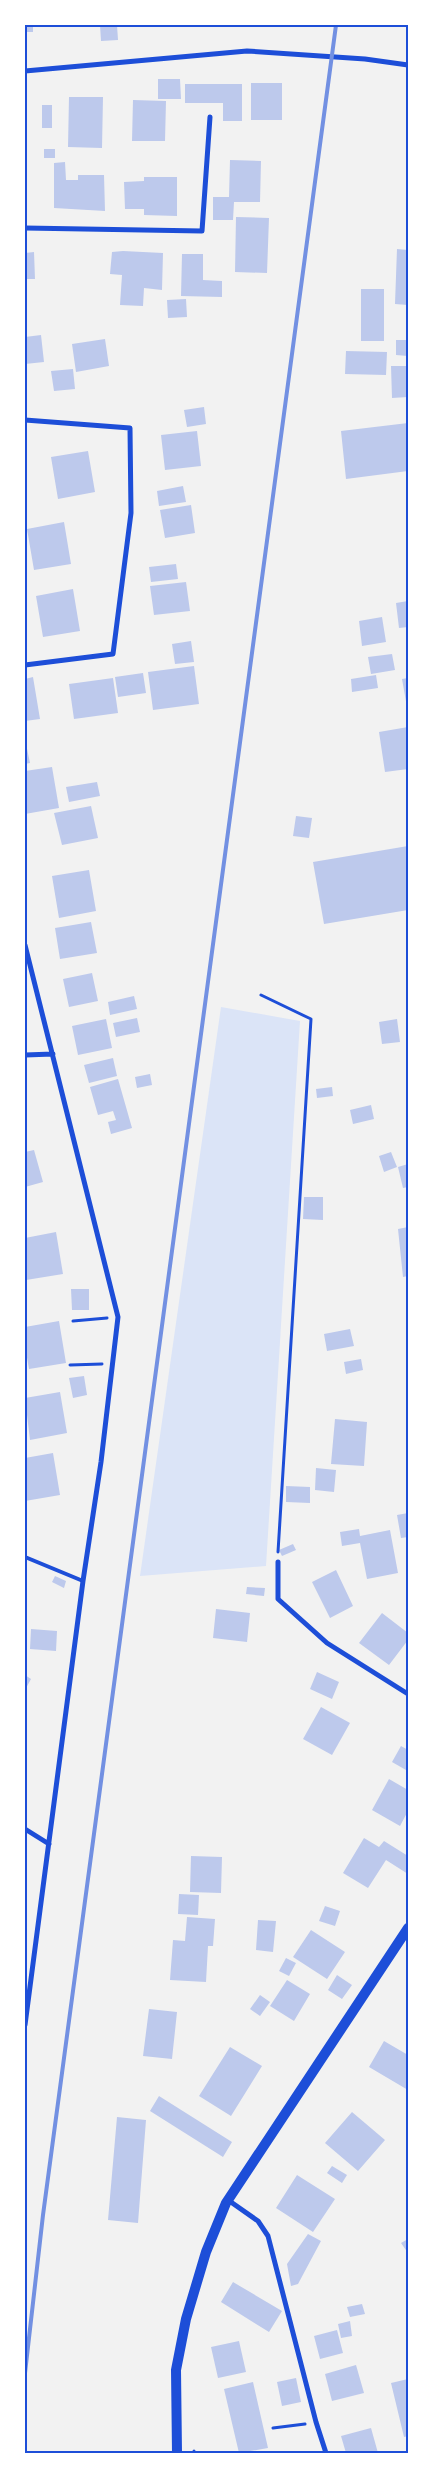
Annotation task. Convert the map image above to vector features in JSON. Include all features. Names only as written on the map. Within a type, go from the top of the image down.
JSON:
[{"type":"main road","points":[[177,2453],[176,2370],[186,2319],[206,2252],[227,2200],[408,1928]]},
{"type":"street","points":[[25,71],[247,51],[365,58],[408,64]]},
{"type":"street","points":[[25,228],[202,232],[210,117]]},
{"type":"street","points":[[25,420],[130,428],[131,513],[113,654],[25,665]]},
{"type":"street","points":[[25,945],[118,1317],[101,1462],[83,1581],[25,2025]]},
{"type":"street","points":[[25,1055],[53,1054]]},
{"type":"street","points":[[278,1562],[278,1599],[327,1642],[408,1694]]},
{"type":"street","points":[[25,1829],[49,1844]]},
{"type":"street","points":[[227,2200],[258,2220],[268,2236],[316,2422],[326,2453]]},
{"type":"lane","points":[[25,1557],[83,1581]]},
{"type":"path","points":[[262,995],[312,1019],[278,1562]]},
{"type":"path","points":[[73,1321],[118,1317]]},
{"type":"path","points":[[70,1365],[112,1364]]},
{"type":"path","points":[[273,2428],[316,2422]]},
{"type":"shaded area","points":[[221,1007],[300,1021],[266,1566],[140,1576]]},
{"type":"building","points":[[25,25],[33,25],[33,32],[25,32]]},
{"type":"building","points":[[100,25],[117,25],[118,40],[101,41]]},
{"type":"building","points":[[158,79],[180,79],[181,99],[158,99]]},
{"type":"building","points":[[251,83],[282,83],[282,120],[251,120]]},
{"type":"building","points":[[185,84],[242,84],[242,121],[223,121],[223,103],[185,103]]},
{"type":"building","points":[[69,97],[103,97],[102,148],[68,147]]},
{"type":"building","points":[[133,100],[166,101],[165,141],[132,141]]},
{"type":"building","points":[[42,105],[52,105],[52,128],[42,128]]},
{"type":"building","points":[[44,149],[55,149],[55,158],[44,158]]},
{"type":"building","points":[[230,160],[261,161],[260,202],[234,202],[233,220],[213,220],[213,197],[229,197]]},
{"type":"building","points":[[65,162],[66,180],[78,180],[78,175],[104,175],[105,211],[54,208],[54,163]]},
{"type":"building","points":[[144,177],[177,177],[177,216],[144,215],[144,209],[125,209],[124,182],[144,181]]},
{"type":"building","points":[[236,217],[269,218],[267,273],[235,272]]},
{"type":"building","points":[[397,249],[408,250],[408,305],[395,304]]},
{"type":"building","points":[[34,252],[35,279],[25,279],[25,253]]},
{"type":"building","points":[[112,252],[163,253],[162,290],[144,288],[143,306],[120,305],[122,275],[110,274]]},
{"type":"building","points":[[182,254],[203,254],[203,280],[222,281],[222,297],[181,296]]},
{"type":"building","points":[[361,289],[384,289],[384,341],[361,341]]},
{"type":"building","points":[[186,299],[187,317],[168,318],[167,300]]},
{"type":"building","points":[[41,335],[44,362],[25,364],[25,337]]},
{"type":"building","points":[[105,339],[109,366],[76,372],[72,344]]},
{"type":"building","points":[[396,340],[408,340],[408,356],[396,355]]},
{"type":"building","points":[[346,351],[387,352],[386,375],[345,374]]},
{"type":"building","points":[[391,366],[408,366],[408,397],[392,398]]},
{"type":"building","points":[[73,369],[75,389],[54,391],[51,371]]},
{"type":"building","points":[[204,407],[206,424],[187,427],[184,410]]},
{"type":"building","points":[[408,423],[408,471],[346,479],[341,431]]},
{"type":"building","points":[[197,431],[201,466],[165,470],[161,435]]},
{"type":"building","points":[[88,451],[95,492],[58,499],[51,457]]},
{"type":"building","points":[[183,486],[186,502],[159,506],[157,491]]},
{"type":"building","points":[[191,505],[195,533],[165,538],[160,510]]},
{"type":"building","points":[[64,522],[71,564],[34,570],[27,529]]},
{"type":"building","points":[[176,564],[178,579],[151,582],[149,567]]},
{"type":"building","points":[[186,582],[190,611],[154,615],[150,586]]},
{"type":"building","points":[[73,589],[80,631],[43,637],[36,596]]},
{"type":"building","points":[[408,601],[408,627],[399,628],[396,603]]},
{"type":"building","points":[[382,617],[386,642],[362,646],[359,621]]},
{"type":"building","points":[[191,641],[194,662],[175,664],[172,644]]},
{"type":"building","points":[[392,654],[395,670],[371,674],[368,657]]},
{"type":"building","points":[[194,666],[199,704],[153,710],[148,672]]},
{"type":"building","points":[[143,673],[146,693],[118,697],[115,677]]},
{"type":"building","points":[[376,675],[378,688],[352,692],[351,679]]},
{"type":"building","points":[[33,677],[40,719],[25,721],[25,679]]},
{"type":"building","points":[[113,678],[118,713],[74,719],[69,684]]},
{"type":"building","points":[[408,678],[408,707],[407,707],[402,679]]},
{"type":"building","points":[[408,727],[408,769],[385,772],[379,732]]},
{"type":"building","points":[[25,739],[30,763],[25,764]]},
{"type":"building","points":[[52,767],[59,808],[25,814],[25,771]]},
{"type":"building","points":[[97,782],[100,796],[69,802],[66,787]]},
{"type":"building","points":[[91,806],[98,838],[62,845],[54,813]]},
{"type":"building","points":[[296,816],[312,818],[309,838],[293,836]]},
{"type":"building","points":[[408,846],[408,910],[324,924],[313,862]]},
{"type":"building","points":[[89,870],[96,911],[59,918],[52,876]]},
{"type":"building","points":[[91,922],[97,953],[60,959],[55,928]]},
{"type":"building","points":[[92,973],[98,1001],[69,1007],[63,979]]},
{"type":"building","points":[[134,996],[137,1009],[110,1015],[108,1002]]},
{"type":"building","points":[[137,1018],[140,1032],[116,1037],[113,1023]]},
{"type":"building","points":[[106,1019],[112,1048],[78,1055],[72,1026]]},
{"type":"building","points":[[397,1019],[400,1042],[382,1044],[379,1022]]},
{"type":"building","points":[[113,1058],[117,1076],[89,1083],[84,1065]]},
{"type":"building","points":[[150,1074],[152,1085],[137,1088],[135,1077]]},
{"type":"building","points":[[118,1079],[132,1128],[111,1134],[108,1122],[116,1120],[113,1111],[98,1115],[90,1087]]},
{"type":"building","points":[[332,1087],[333,1096],[317,1098],[316,1089]]},
{"type":"building","points":[[371,1105],[374,1119],[353,1124],[350,1110]]},
{"type":"building","points":[[34,1150],[43,1182],[25,1187],[25,1152]]},
{"type":"building","points":[[391,1152],[397,1167],[384,1172],[379,1156]]},
{"type":"building","points":[[408,1164],[408,1187],[403,1188],[398,1167]]},
{"type":"building","points":[[304,1197],[323,1197],[323,1220],[303,1219]]},
{"type":"building","points":[[408,1227],[408,1276],[403,1277],[398,1229]]},
{"type":"building","points":[[56,1232],[63,1274],[26,1280],[25,1238]]},
{"type":"building","points":[[71,1289],[89,1289],[89,1310],[72,1310]]},
{"type":"building","points":[[59,1321],[66,1363],[29,1369],[25,1346],[25,1327]]},
{"type":"building","points":[[350,1329],[354,1346],[327,1351],[324,1334]]},
{"type":"building","points":[[361,1359],[363,1370],[346,1374],[344,1362]]},
{"type":"building","points":[[84,1376],[87,1395],[73,1398],[69,1378]]},
{"type":"building","points":[[60,1392],[67,1433],[30,1440],[25,1398]]},
{"type":"building","points":[[335,1419],[367,1422],[364,1466],[331,1464]]},
{"type":"building","points":[[53,1453],[60,1495],[25,1501],[25,1458]]},
{"type":"building","points":[[316,1468],[336,1470],[334,1492],[315,1490]]},
{"type":"building","points":[[286,1486],[310,1487],[310,1503],[286,1502]]},
{"type":"building","points":[[408,1513],[408,1537],[401,1538],[397,1515]]},
{"type":"building","points":[[359,1529],[360,1536],[390,1530],[398,1573],[367,1579],[360,1543],[342,1546],[340,1532]]},
{"type":"building","points":[[293,1544],[296,1550],[282,1556],[279,1550]]},
{"type":"building","points":[[336,1570],[353,1606],[330,1618],[312,1582]]},
{"type":"building","points":[[55,1576],[66,1581],[64,1588],[52,1582]]},
{"type":"building","points":[[247,1587],[265,1588],[264,1596],[246,1594]]},
{"type":"building","points":[[216,1609],[250,1613],[247,1642],[213,1638]]},
{"type":"building","points":[[382,1613],[408,1633],[408,1640],[389,1665],[359,1643]]},
{"type":"building","points":[[31,1629],[57,1631],[56,1651],[30,1649]]},
{"type":"building","points":[[317,1672],[339,1682],[332,1699],[310,1689]]},
{"type":"building","points":[[25,1675],[31,1679],[25,1690]]},
{"type":"building","points":[[321,1707],[350,1723],[332,1755],[303,1739]]},
{"type":"building","points":[[401,1746],[408,1750],[406,1770],[392,1762]]},
{"type":"building","points":[[389,1779],[408,1790],[408,1811],[400,1826],[372,1810]]},
{"type":"building","points":[[364,1838],[379,1847],[384,1841],[408,1856],[408,1874],[386,1860],[368,1888],[343,1873]]},
{"type":"building","points":[[191,1856],[222,1857],[221,1893],[190,1892]]},
{"type":"building","points":[[179,1894],[199,1895],[198,1915],[178,1914]]},
{"type":"building","points":[[325,1906],[340,1911],[335,1926],[319,1921]]},
{"type":"building","points":[[187,1917],[215,1919],[213,1946],[208,1946],[206,1982],[170,1980],[173,1940],[185,1941]]},
{"type":"building","points":[[258,1920],[276,1921],[273,1952],[256,1950]]},
{"type":"building","points":[[311,1930],[345,1952],[327,1979],[293,1957]]},
{"type":"building","points":[[286,1958],[296,1963],[289,1976],[279,1971]]},
{"type":"building","points":[[337,1975],[352,1985],[342,1999],[328,1990]]},
{"type":"building","points":[[287,1980],[310,1994],[294,2021],[270,2006]]},
{"type":"building","points":[[260,1995],[270,2002],[260,2016],[250,2009]]},
{"type":"building","points":[[149,2009],[177,2012],[172,2059],[143,2056]]},
{"type":"building","points":[[384,2041],[408,2055],[408,2090],[369,2067]]},
{"type":"building","points":[[230,2047],[262,2066],[231,2116],[199,2096]]},
{"type":"building","points":[[159,2096],[232,2142],[223,2157],[150,2111]]},
{"type":"building","points":[[352,2112],[385,2140],[358,2171],[325,2143]]},
{"type":"building","points":[[117,2117],[146,2120],[138,2223],[108,2220]]},
{"type":"building","points":[[332,2166],[347,2175],[342,2183],[327,2173]]},
{"type":"building","points":[[297,2175],[335,2199],[313,2232],[276,2208]]},
{"type":"building","points":[[308,2234],[321,2241],[298,2284],[291,2286],[287,2264]]},
{"type":"building","points":[[408,2239],[408,2253],[401,2243]]},
{"type":"building","points":[[233,2282],[282,2311],[269,2332],[221,2302]]},
{"type":"building","points":[[362,2304],[365,2314],[350,2317],[347,2307]]},
{"type":"building","points":[[350,2321],[352,2336],[341,2338],[338,2324]]},
{"type":"building","points":[[337,2330],[343,2353],[320,2359],[314,2336]]},
{"type":"building","points":[[239,2341],[246,2372],[218,2378],[211,2347]]},
{"type":"building","points":[[356,2365],[364,2393],[332,2401],[325,2374]]},
{"type":"building","points":[[296,2378],[301,2402],[282,2406],[277,2382]]},
{"type":"building","points":[[408,2379],[408,2436],[404,2437],[391,2383]]},
{"type":"building","points":[[253,2382],[268,2448],[239,2453],[224,2389]]},
{"type":"building","points":[[371,2428],[378,2453],[346,2453],[341,2436]]},
{"type":"railway","points":[[25,2373],[43,2215],[336,25]]}]
